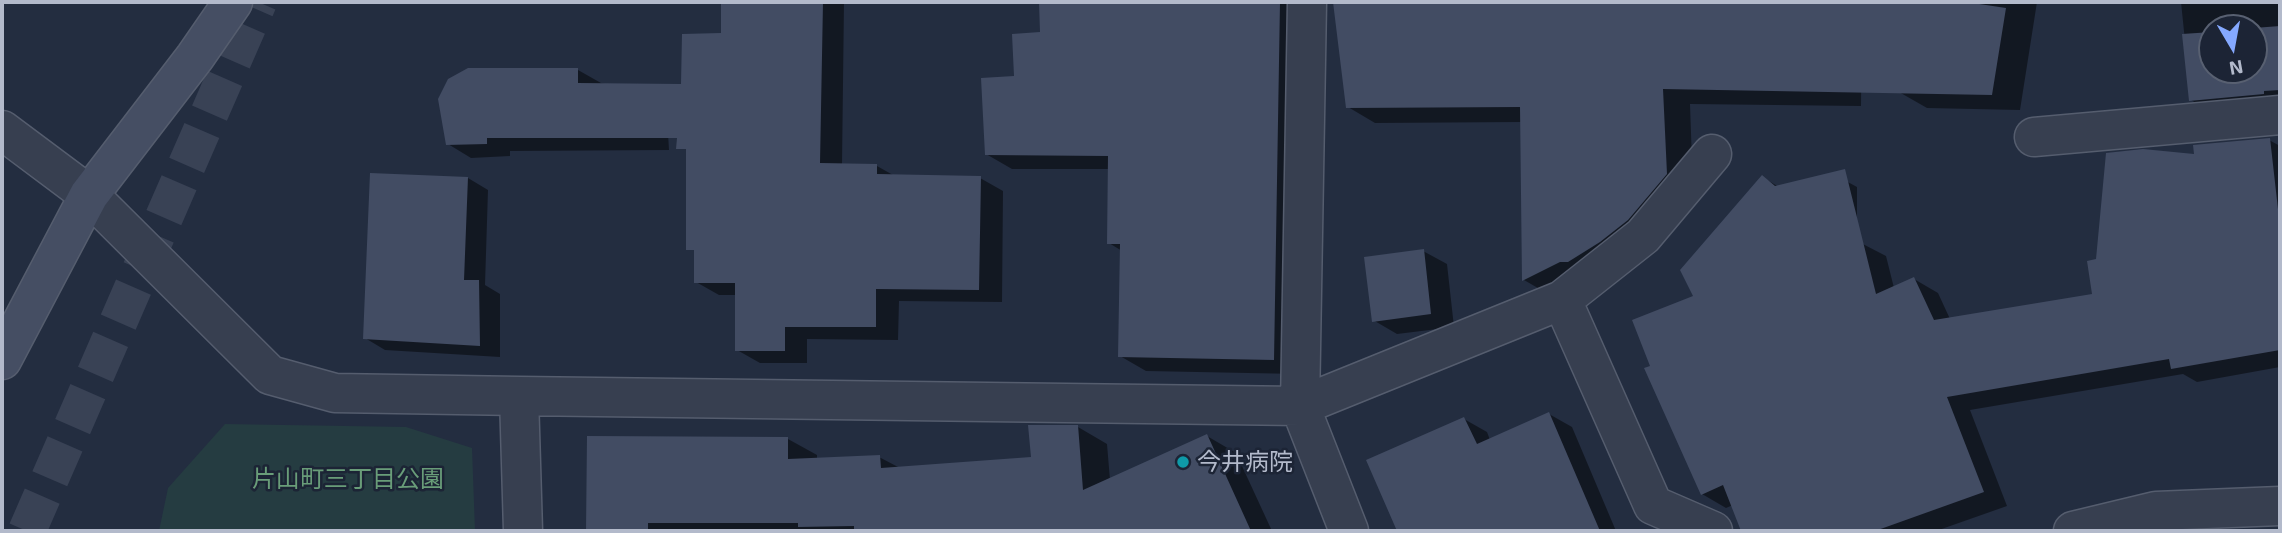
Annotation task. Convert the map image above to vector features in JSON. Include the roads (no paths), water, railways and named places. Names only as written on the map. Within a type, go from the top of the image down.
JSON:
[{"type":"street","points":[[2,360],[89,195],[195,57],[233,2]]},
{"type":"street","points":[[1307,2],[1300,406],[1349,531]]},
{"type":"street","points":[[2034,137],[2280,115]]},
{"type":"street","points":[[2,131],[89,195],[270,374],[335,393],[519,396],[1300,406],[1562,300],[1643,236],[1712,154]]},
{"type":"street","points":[[1562,300],[1653,505],[1713,531]]},
{"type":"street","points":[[519,396],[523,531]]},
{"type":"street","points":[[2073,531],[2156,511],[2280,506]]},
{"type":"tunnel","points":[[27,531],[258,2]]},
{"type":"place","name":"今井病院","points":[[1183,462]]},
{"type":"park label","name":"片山町三丁目公園","points":[[348,479]]}]
